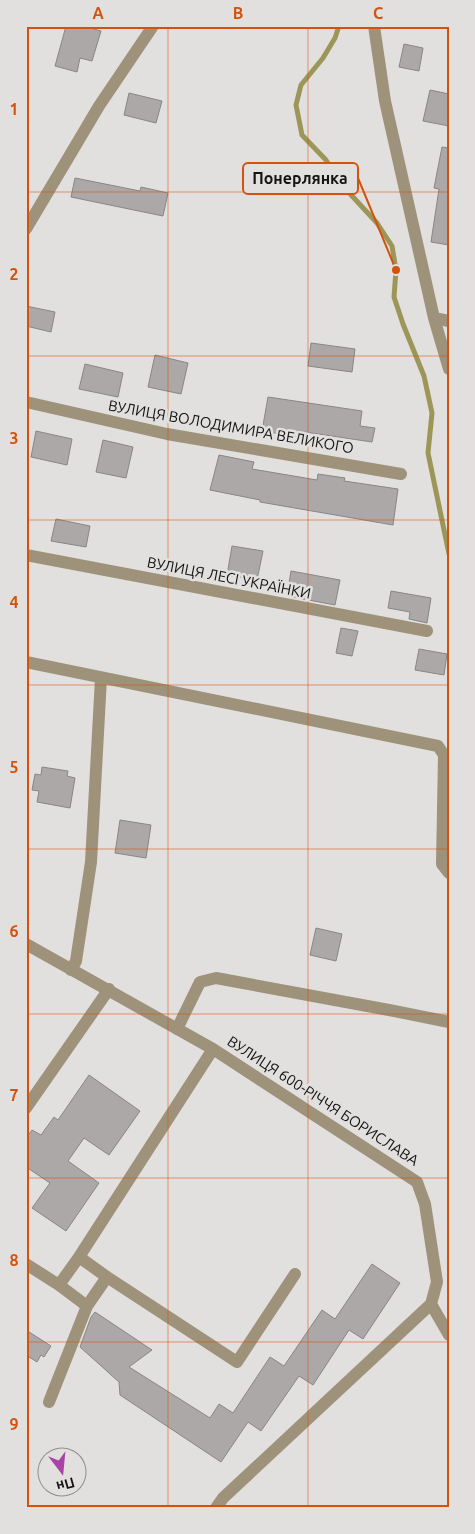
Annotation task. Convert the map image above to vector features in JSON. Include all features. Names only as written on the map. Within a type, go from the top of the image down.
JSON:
[{"type":"street","points":[[26,229],[99,106],[153,26]]},
{"type":"street","points":[[374,26],[385,101],[434,318],[449,370]]},
{"type":"street","points":[[434,318],[449,321]]},
{"type":"street","name":"ВУЛИЦЯ ВОЛОДИМИРА ВЕЛИКОГО","points":[[26,402],[167,434],[401,474]]},
{"type":"street","name":"ВУЛИЦЯ ЛЕСІ УКРАЇНКИ","points":[[26,555],[427,631]]},
{"type":"street","points":[[26,662],[438,746],[447,756],[442,864],[449,873]]},
{"type":"street","points":[[71,970],[76,961],[91,862],[101,678]]},
{"type":"street","name":"ВУЛИЦЯ 600-РІЧЧЯ БОРИСЛАВА","points":[[26,944],[213,1049],[416,1182],[425,1204],[437,1282],[431,1304]]},
{"type":"street","points":[[177,1029],[200,982],[216,978],[449,1022]]},
{"type":"street","points":[[26,1108],[109,990]]},
{"type":"street","points":[[59,1285],[213,1049]]},
{"type":"street","points":[[79,1257],[107,1278],[237,1362],[295,1274]]},
{"type":"street","points":[[26,1264],[87,1306]]},
{"type":"street","points":[[49,1402],[87,1306],[107,1278]]},
{"type":"street","points":[[216,1508],[223,1498],[431,1304],[449,1335]]},
{"type":"building","points":[[66,26],[83,26],[101,31],[92,61],[80,58],[77,72],[55,66]]},
{"type":"building","points":[[404,44],[423,48],[419,71],[399,67]]},
{"type":"building","points":[[430,90],[449,94],[449,126],[423,121]]},
{"type":"building","points":[[129,93],[162,101],[156,123],[124,115]]},
{"type":"building","points":[[442,147],[449,148],[449,245],[431,242],[439,189],[434,188]]},
{"type":"building","points":[[75,178],[140,191],[141,187],[168,193],[163,216],[71,197]]},
{"type":"building","points":[[26,306],[55,312],[51,332],[26,326]]},
{"type":"building","points":[[311,343],[355,349],[352,372],[308,366]]},
{"type":"building","points":[[155,355],[188,363],[181,394],[148,387]]},
{"type":"building","points":[[85,364],[123,373],[118,397],[79,389]]},
{"type":"building","points":[[268,397],[362,411],[360,426],[375,428],[372,442],[305,432],[304,438],[262,431]]},
{"type":"building","points":[[36,431],[72,439],[67,465],[31,457]]},
{"type":"building","points":[[103,440],[133,447],[126,478],[96,472]]},
{"type":"building","points":[[219,455],[254,462],[252,469],[317,480],[318,474],[345,478],[344,481],[398,489],[393,525],[260,502],[260,500],[210,490]]},
{"type":"building","points":[[56,519],[90,526],[86,547],[51,541]]},
{"type":"building","points":[[232,546],[263,551],[257,580],[227,575]]},
{"type":"building","points":[[291,571],[340,580],[335,605],[287,596]]},
{"type":"building","points":[[391,591],[431,598],[427,623],[409,619],[410,612],[388,608]]},
{"type":"building","points":[[341,628],[358,631],[352,656],[336,653]]},
{"type":"building","points":[[419,649],[447,654],[444,675],[415,670]]},
{"type":"building","points":[[42,767],[68,771],[67,776],[75,778],[70,808],[37,802],[39,791],[32,790],[35,774],[41,775]]},
{"type":"building","points":[[120,820],[151,825],[146,858],[115,853]]},
{"type":"building","points":[[316,928],[342,934],[336,961],[310,955]]},
{"type":"building","points":[[89,1075],[140,1111],[109,1155],[84,1138],[68,1161],[99,1183],[66,1231],[32,1208],[50,1183],[26,1167],[26,1138],[32,1130],[41,1135],[54,1117],[58,1120]]},
{"type":"building","points":[[372,1264],[400,1283],[363,1339],[349,1330],[313,1385],[299,1376],[261,1431],[248,1422],[221,1462],[120,1395],[119,1382],[80,1347],[91,1317],[95,1312],[152,1350],[129,1367],[210,1418],[219,1404],[233,1413],[270,1357],[284,1366],[322,1310],[335,1319]]},
{"type":"building","points":[[26,1330],[51,1346],[44,1357],[41,1355],[37,1362],[26,1355]]},
{"type":"waterway","points":[[339,26],[335,38],[323,58],[301,85],[296,105],[302,135],[326,160],[341,184],[377,223],[392,246],[396,270],[394,297],[424,376],[432,413],[428,453],[449,554]]},
{"type":"place","name":"Понерлянка","points":[[396,270]]}]
